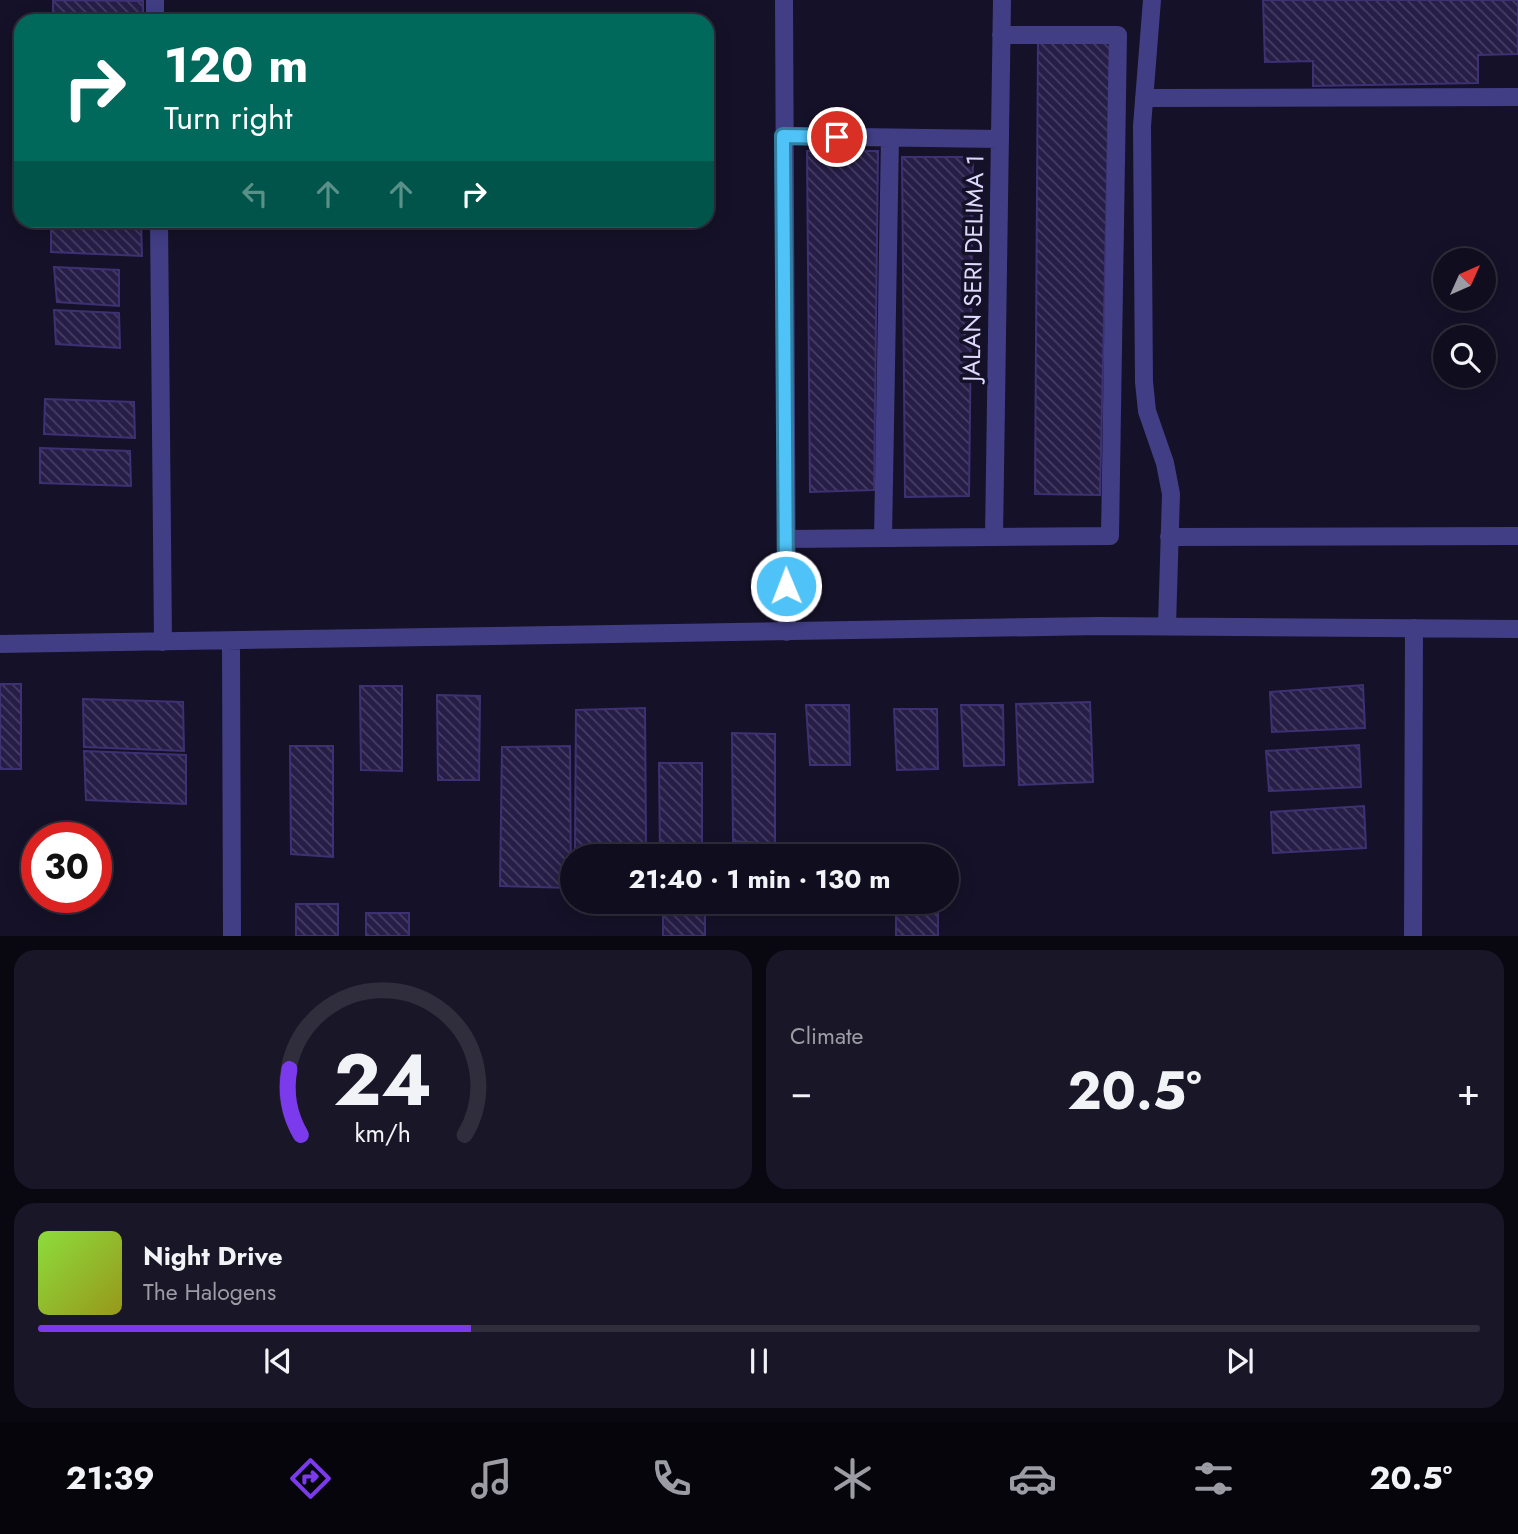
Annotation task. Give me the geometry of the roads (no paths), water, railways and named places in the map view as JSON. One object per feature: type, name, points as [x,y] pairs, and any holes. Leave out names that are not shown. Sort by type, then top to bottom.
[{"type":"street","points":[[784,0],[787,632]]},
{"type":"street","name":"JALAN SERI DELIMA 1","points":[[994,537],[1002,0]]},
{"type":"street","points":[[1152,0],[1142,126],[1144,382],[1147,411],[1165,463],[1171,494],[1167,626]]},
{"type":"street","points":[[786,539],[1110,536],[1118,35],[1001,35]]},
{"type":"street","points":[[1144,98],[1518,97]]},
{"type":"street","points":[[783,136],[1000,139]]},
{"type":"street","points":[[883,538],[890,138]]},
{"type":"street","points":[[159,228],[163,642]]},
{"type":"street","points":[[1169,537],[1518,536]]},
{"type":"street","points":[[0,644],[1167,626],[1518,629]]},
{"type":"street","points":[[1413,936],[1414,628]]},
{"type":"street","points":[[231,642],[232,936]]}]
